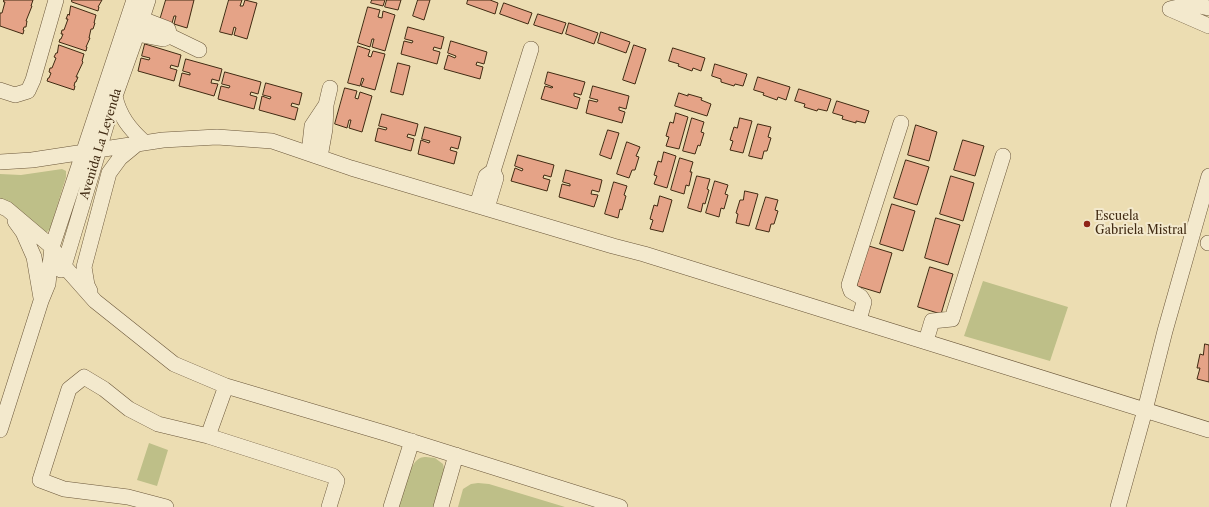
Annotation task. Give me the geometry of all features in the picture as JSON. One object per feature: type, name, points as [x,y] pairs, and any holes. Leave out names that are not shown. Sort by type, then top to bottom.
[{"type":"street","points":[[0,90],[15,95],[28,91],[33,80],[56,0]]},
{"type":"street","name":"Avenida La Leyenda","points":[[0,430],[41,301],[48,284],[52,248],[134,0]]},
{"type":"street","name":"Avenida La Leyenda","points":[[48,284],[64,266],[115,96],[148,0]]},
{"type":"street","points":[[1209,8],[1198,5],[1185,5],[1170,9],[1209,26]]},
{"type":"street","points":[[142,19],[168,29],[170,36],[199,50]]},
{"type":"street","points":[[137,34],[163,39],[170,36]]},
{"type":"street","points":[[482,207],[496,178],[493,171],[531,49]]},
{"type":"street","points":[[314,155],[325,129],[326,105],[330,88]]},
{"type":"street","points":[[115,96],[125,122],[141,143]]},
{"type":"street","points":[[859,320],[864,302],[861,297],[851,291],[849,285],[901,123]]},
{"type":"street","points":[[0,162],[32,160],[163,140],[217,137],[272,141],[351,168],[644,254],[1209,430]]},
{"type":"street","points":[[95,301],[86,285],[84,267],[109,173],[120,158],[141,143]]},
{"type":"street","points":[[926,341],[932,321],[952,319],[1003,156]]},
{"type":"street","points":[[1118,507],[1165,331],[1209,176]]},
{"type":"street","points":[[3,207],[52,248],[64,266],[95,301],[174,364],[226,386],[412,441],[620,507]]},
{"type":"street","points":[[3,207],[23,232],[34,257],[41,301]]},
{"type":"street","points":[[166,507],[128,497],[64,489],[40,480],[69,389],[84,377],[104,389],[129,409],[158,424],[208,436],[332,476],[338,481],[329,507]]},
{"type":"street","points":[[208,436],[226,386]]},
{"type":"street","points":[[391,507],[412,441]]},
{"type":"street","points":[[440,507],[456,455]]},
{"type":"green space","points":[[62,169],[66,171],[66,177],[50,229],[45,234],[0,201],[0,174],[21,175]]},
{"type":"green space","points":[[983,281],[1068,307],[1050,361],[964,336]]},
{"type":"green space","points":[[149,443],[168,450],[157,486],[137,480]]},
{"type":"green space","points":[[420,458],[435,458],[443,464],[445,473],[436,507],[399,507],[406,480],[412,466]]},
{"type":"green space","points":[[471,484],[489,484],[565,507],[458,507],[463,489]]},
{"type":"building","points":[[4,0],[33,0],[23,34],[0,26],[0,13],[2,13],[5,2]]},
{"type":"building","points":[[72,0],[102,0],[98,7],[98,11],[72,2]]},
{"type":"building","points":[[166,0],[194,0],[187,28],[174,24],[176,16],[174,16],[172,23],[160,20]]},
{"type":"building","points":[[229,0],[242,0],[240,6],[243,6],[245,0],[257,3],[247,39],[234,35],[236,28],[234,27],[232,35],[220,32]]},
{"type":"building","points":[[372,0],[385,0],[383,6],[371,3]]},
{"type":"building","points":[[387,0],[401,0],[398,10],[385,7]]},
{"type":"building","points":[[418,0],[430,0],[424,20],[413,16]]},
{"type":"building","points":[[468,0],[490,0],[498,3],[495,14],[467,4]]},
{"type":"building","points":[[504,3],[532,13],[528,24],[500,14]]},
{"type":"building","points":[[71,6],[96,15],[86,51],[59,42],[63,34],[61,34],[62,30],[64,30],[68,19],[66,19],[68,14],[69,15]]},
{"type":"building","points":[[368,7],[380,10],[378,17],[382,18],[383,11],[395,15],[385,51],[372,47],[374,39],[372,39],[370,47],[358,43]]},
{"type":"building","points":[[538,14],[566,23],[562,34],[534,25]]},
{"type":"building","points":[[569,23],[598,33],[594,44],[566,34]]},
{"type":"building","points":[[408,27],[444,37],[441,49],[434,47],[433,50],[440,52],[437,64],[401,54],[404,41],[412,43],[413,41],[405,39]]},
{"type":"building","points":[[601,32],[630,42],[626,53],[598,43]]},
{"type":"building","points":[[451,41],[487,52],[484,64],[477,62],[476,65],[483,67],[480,79],[444,69],[448,55],[455,58],[456,56],[448,53]]},
{"type":"building","points":[[145,44],[181,55],[178,67],[171,65],[170,68],[177,70],[174,81],[138,71],[141,58],[149,60],[150,58],[142,56]]},
{"type":"building","points":[[59,45],[84,54],[83,62],[76,77],[78,77],[75,82],[74,90],[47,81],[51,73],[49,72],[50,68],[52,68],[56,58],[54,57],[57,53]]},
{"type":"building","points":[[634,45],[646,49],[635,84],[623,80]]},
{"type":"building","points":[[358,46],[370,50],[368,56],[371,57],[373,51],[385,54],[375,90],[361,86],[364,79],[362,78],[360,86],[348,83]]},
{"type":"building","points":[[673,48],[705,58],[701,71],[693,68],[692,71],[678,66],[679,64],[669,61]]},
{"type":"building","points":[[186,59],[222,69],[219,81],[212,79],[211,83],[218,84],[214,96],[179,86],[182,73],[190,75],[190,73],[183,71]]},
{"type":"building","points":[[398,63],[410,66],[403,95],[391,92]]},
{"type":"building","points":[[715,64],[747,74],[743,86],[735,84],[734,86],[721,82],[721,79],[712,76]]},
{"type":"building","points":[[225,72],[261,82],[258,94],[251,92],[250,95],[257,97],[254,109],[218,99],[221,86],[229,88],[230,86],[222,84]]},
{"type":"building","points":[[548,72],[585,82],[581,95],[574,93],[574,96],[580,98],[577,109],[541,99],[545,86],[553,87],[545,84]]},
{"type":"building","points":[[758,77],[790,87],[786,100],[778,97],[777,100],[763,95],[764,93],[754,90]]},
{"type":"building","points":[[266,83],[302,93],[299,105],[292,103],[291,106],[298,108],[295,120],[259,110],[262,96],[270,99],[271,97],[263,95]]},
{"type":"building","points":[[593,86],[629,96],[626,109],[619,107],[619,110],[625,112],[622,123],[586,113],[589,100],[597,102],[598,100],[590,98]]},
{"type":"building","points":[[345,88],[357,91],[355,98],[358,99],[360,92],[372,96],[362,132],[349,128],[351,120],[349,120],[347,128],[335,124]]},
{"type":"building","points":[[799,89],[831,99],[827,111],[818,109],[817,111],[804,107],[805,104],[795,101]]},
{"type":"building","points":[[679,93],[702,98],[701,100],[711,104],[707,116],[675,106]]},
{"type":"building","points":[[837,101],[869,111],[865,123],[856,121],[856,123],[842,119],[843,116],[833,113]]},
{"type":"building","points":[[676,113],[688,117],[679,149],[666,146],[669,137],[666,136],[670,122],[673,123]]},
{"type":"building","points":[[382,114],[418,124],[415,136],[408,134],[407,137],[414,139],[411,151],[375,141],[378,128],[386,130],[387,128],[379,126]]},
{"type":"building","points":[[692,118],[704,122],[701,132],[704,133],[700,146],[698,145],[695,154],[683,151]]},
{"type":"building","points":[[740,118],[752,121],[743,153],[730,150],[733,141],[730,140],[734,127],[737,128]]},
{"type":"building","points":[[758,124],[771,127],[768,137],[771,138],[767,151],[764,151],[762,159],[749,156]]},
{"type":"building","points":[[916,125],[937,132],[929,161],[908,155]]},
{"type":"building","points":[[425,127],[461,137],[458,149],[451,147],[450,150],[457,152],[454,164],[418,154],[421,140],[429,143],[430,141],[422,139]]},
{"type":"building","points":[[608,130],[619,133],[611,159],[600,155]]},
{"type":"building","points":[[963,140],[984,146],[975,176],[954,170]]},
{"type":"building","points":[[627,142],[640,147],[636,156],[639,157],[635,170],[632,170],[629,178],[617,174]]},
{"type":"building","points":[[664,152],[676,156],[667,188],[654,184],[657,176],[654,175],[658,161],[661,162]]},
{"type":"building","points":[[518,155],[554,165],[551,177],[544,175],[543,178],[550,180],[547,191],[511,181],[515,168],[522,171],[523,169],[515,166]]},
{"type":"building","points":[[680,158],[693,162],[690,172],[692,172],[689,186],[686,185],[684,194],[671,190]]},
{"type":"building","points":[[906,160],[929,167],[917,205],[894,198]]},
{"type":"building","points":[[566,170],[602,180],[599,192],[592,190],[591,194],[598,195],[594,207],[559,197],[562,184],[570,186],[570,184],[563,182]]},
{"type":"building","points":[[697,176],[710,179],[707,189],[709,190],[701,212],[688,208]]},
{"type":"building","points":[[951,176],[974,183],[963,221],[940,214]]},
{"type":"building","points":[[715,181],[728,185],[725,194],[728,195],[724,209],[721,208],[719,217],[706,213]]},
{"type":"building","points":[[614,182],[627,186],[624,195],[626,196],[618,218],[605,214]]},
{"type":"building","points":[[745,191],[758,194],[749,226],[736,223],[738,214],[736,213],[740,200],[743,200]]},
{"type":"building","points":[[660,196],[672,200],[663,232],[650,229],[653,220],[650,219],[654,205],[657,206]]},
{"type":"building","points":[[766,197],[778,200],[775,210],[778,211],[774,224],[771,224],[769,232],[756,229]]},
{"type":"building","points":[[892,204],[915,211],[903,251],[880,244]]},
{"type":"building","points":[[936,218],[960,225],[948,265],[925,258]]},
{"type":"building","points":[[869,246],[892,253],[880,293],[857,286]]},
{"type":"building","points":[[930,267],[953,274],[941,314],[918,307]]},
{"type":"building","points":[[1205,344],[1209,345],[1209,382],[1197,379],[1200,368],[1197,368],[1200,354],[1203,355]]},
{"type":"place","name":"Escuela Gabriela Mistral","points":[[1087,224]]}]
